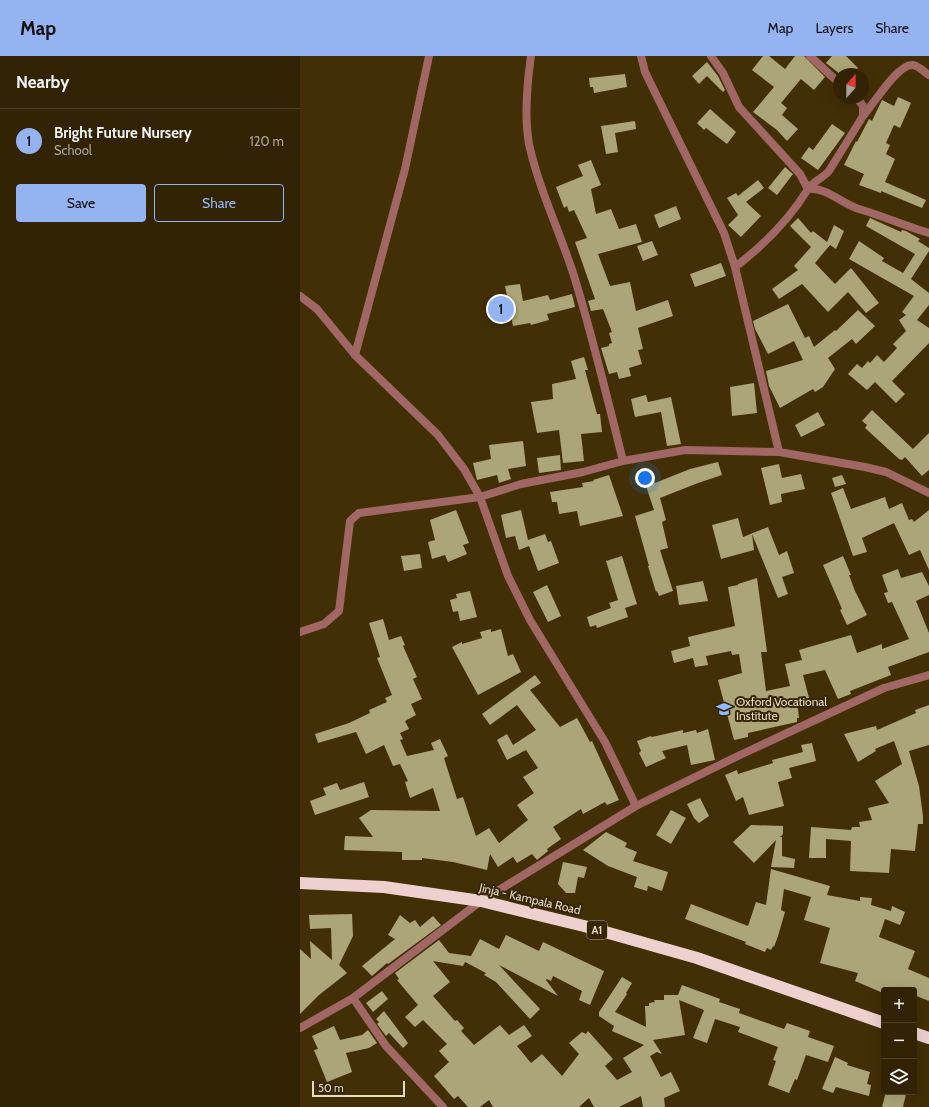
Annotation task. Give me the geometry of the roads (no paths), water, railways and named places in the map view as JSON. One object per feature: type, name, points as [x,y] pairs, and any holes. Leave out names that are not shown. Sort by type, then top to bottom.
[{"type":"highway","name":"Jinja - Kampala Road","points":[[300,883],[384,887],[481,901],[584,926],[698,958],[881,1022]]},
{"type":"highway","points":[[917,1034],[929,1038]]},
{"type":"street","points":[[355,355],[405,169],[429,56]]},
{"type":"street","points":[[531,56],[527,110],[529,143],[541,187],[580,295],[602,371],[623,461]]},
{"type":"street","points":[[641,56],[645,72],[724,233],[736,267],[779,452]]},
{"type":"street","points":[[711,56],[723,73],[739,106],[800,174],[808,189]]},
{"type":"street","points":[[810,56],[833,77]]},
{"type":"street","points":[[736,267],[751,255],[784,222],[812,184],[823,178],[863,116],[885,87],[905,66],[913,65],[929,75]]},
{"type":"street","points":[[862,104],[863,106],[863,116]]},
{"type":"street","points":[[808,189],[823,191],[859,209],[929,232]]},
{"type":"street","points":[[300,296],[317,309],[355,355],[438,435],[464,469],[480,497],[508,576],[530,620],[605,742],[636,806]]},
{"type":"street","points":[[300,632],[324,624],[339,611],[350,521],[359,513],[480,497],[521,484],[583,472],[623,461],[684,450],[779,452],[872,468],[886,472],[929,492]]},
{"type":"street","points":[[300,1028],[353,998],[481,901],[636,806],[740,755],[884,688],[929,675]]},
{"type":"street","points":[[353,998],[386,1046],[443,1107]]},
{"type":"place","name":"Bright Future Nursery","points":[[501,309]]},
{"type":"place","name":"Oxford Vocational Institute","points":[[724,709]]}]
